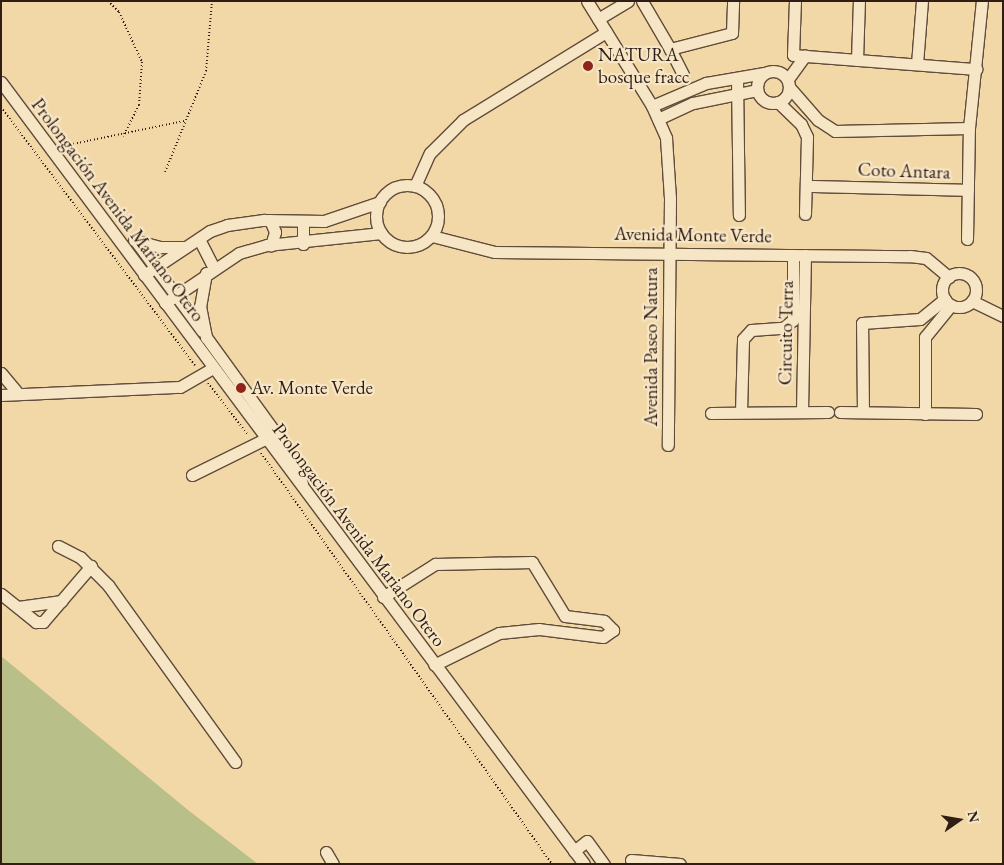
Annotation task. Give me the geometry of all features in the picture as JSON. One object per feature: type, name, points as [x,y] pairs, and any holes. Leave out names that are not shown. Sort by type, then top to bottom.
[{"type":"street","name":"Avenida Paseo Natura","points":[[586,1],[652,106],[658,119],[669,165],[668,445]]},
{"type":"street","points":[[598,19],[628,1]]},
{"type":"street","points":[[642,1],[684,75]]},
{"type":"street","points":[[670,49],[732,33],[733,1]]},
{"type":"street","points":[[778,102],[789,83],[799,56],[795,1]]},
{"type":"street","points":[[857,60],[859,1]]},
{"type":"street","points":[[918,64],[922,1]]},
{"type":"street","name":"Coto Antara","points":[[808,186],[968,190],[970,128],[982,1]]},
{"type":"street","points":[[416,186],[430,153],[457,125],[606,32]]},
{"type":"street","points":[[652,106],[688,89],[778,71],[799,56],[976,69]]},
{"type":"street","points":[[778,71],[789,83]]},
{"type":"street","points":[[757,90],[764,73]]},
{"type":"street","points":[[737,79],[739,92],[739,215]]},
{"type":"street","name":"Prolongación Avenida Mariano Otero","points":[[1,82],[266,438],[307,496],[584,864]]},
{"type":"street","name":"Coto Antara","points":[[789,83],[818,120],[835,131],[970,128]]},
{"type":"street","points":[[658,119],[693,103],[739,92],[757,90]]},
{"type":"street","points":[[757,90],[763,99],[778,102],[805,132],[808,186],[805,214]]},
{"type":"street","points":[[144,275],[199,239],[227,226],[270,220],[303,222],[338,218],[380,202],[398,186],[416,186],[437,207],[432,236],[422,244],[402,247],[381,233],[376,218],[380,202]]},
{"type":"street","points":[[967,239],[968,190]]},
{"type":"street","points":[[270,220],[275,232],[271,245]]},
{"type":"street","points":[[303,222],[303,244]]},
{"type":"street","points":[[113,232],[161,247],[186,247]]},
{"type":"street","points":[[165,303],[210,270],[239,252],[271,245],[303,244],[381,233]]},
{"type":"street","name":"Avenida Monte Verde","points":[[432,236],[495,252],[793,254],[926,258],[949,277]]},
{"type":"street","points":[[199,239],[210,270],[200,306],[206,337]]},
{"type":"street","points":[[135,240],[292,456],[307,496]]},
{"type":"street","points":[[741,412],[743,339],[750,330],[786,327],[793,320],[793,254]]},
{"type":"street","name":"Circuito Terra","points":[[802,411],[805,255]]},
{"type":"street","points":[[863,412],[862,323],[920,319],[948,302],[963,306],[972,300],[975,286],[970,277],[960,273],[949,277],[942,289],[948,302]]},
{"type":"street","points":[[972,300],[1003,316]]},
{"type":"street","points":[[926,414],[925,337],[948,302]]},
{"type":"street","points":[[1,395],[169,388],[214,368]]},
{"type":"street","points":[[1,373],[18,393]]},
{"type":"street","name":"Circuito Terra","points":[[710,413],[802,411],[976,414]]},
{"type":"street","points":[[192,475],[266,438]]},
{"type":"street","points":[[58,546],[91,566],[236,762]]},
{"type":"street","points":[[383,597],[435,564],[525,561],[538,569],[565,616],[604,621],[613,630],[603,637],[539,629],[499,633],[434,666]]},
{"type":"street","points":[[1,594],[42,622],[91,566]]},
{"type":"street","points":[[18,607],[62,601]]},
{"type":"street","points":[[574,851],[587,841],[604,864]]},
{"type":"street","points":[[326,852],[333,864]]},
{"type":"street","points":[[631,860],[680,864]]},
{"type":"path","points":[[108,1],[119,12],[142,62],[139,105],[123,136]]},
{"type":"path","points":[[165,172],[184,121],[206,71],[212,1]]},
{"type":"path","points":[[1,107],[255,445],[552,864]]},
{"type":"path","points":[[51,148],[123,136],[184,121]]},
{"type":"green space","points":[[1,656],[188,810],[258,864],[1,864]]},
{"type":"place","name":"NATURA bosque fracc","points":[[588,66]]},
{"type":"place","name":"Av. Monte Verde","points":[[241,388]]}]
